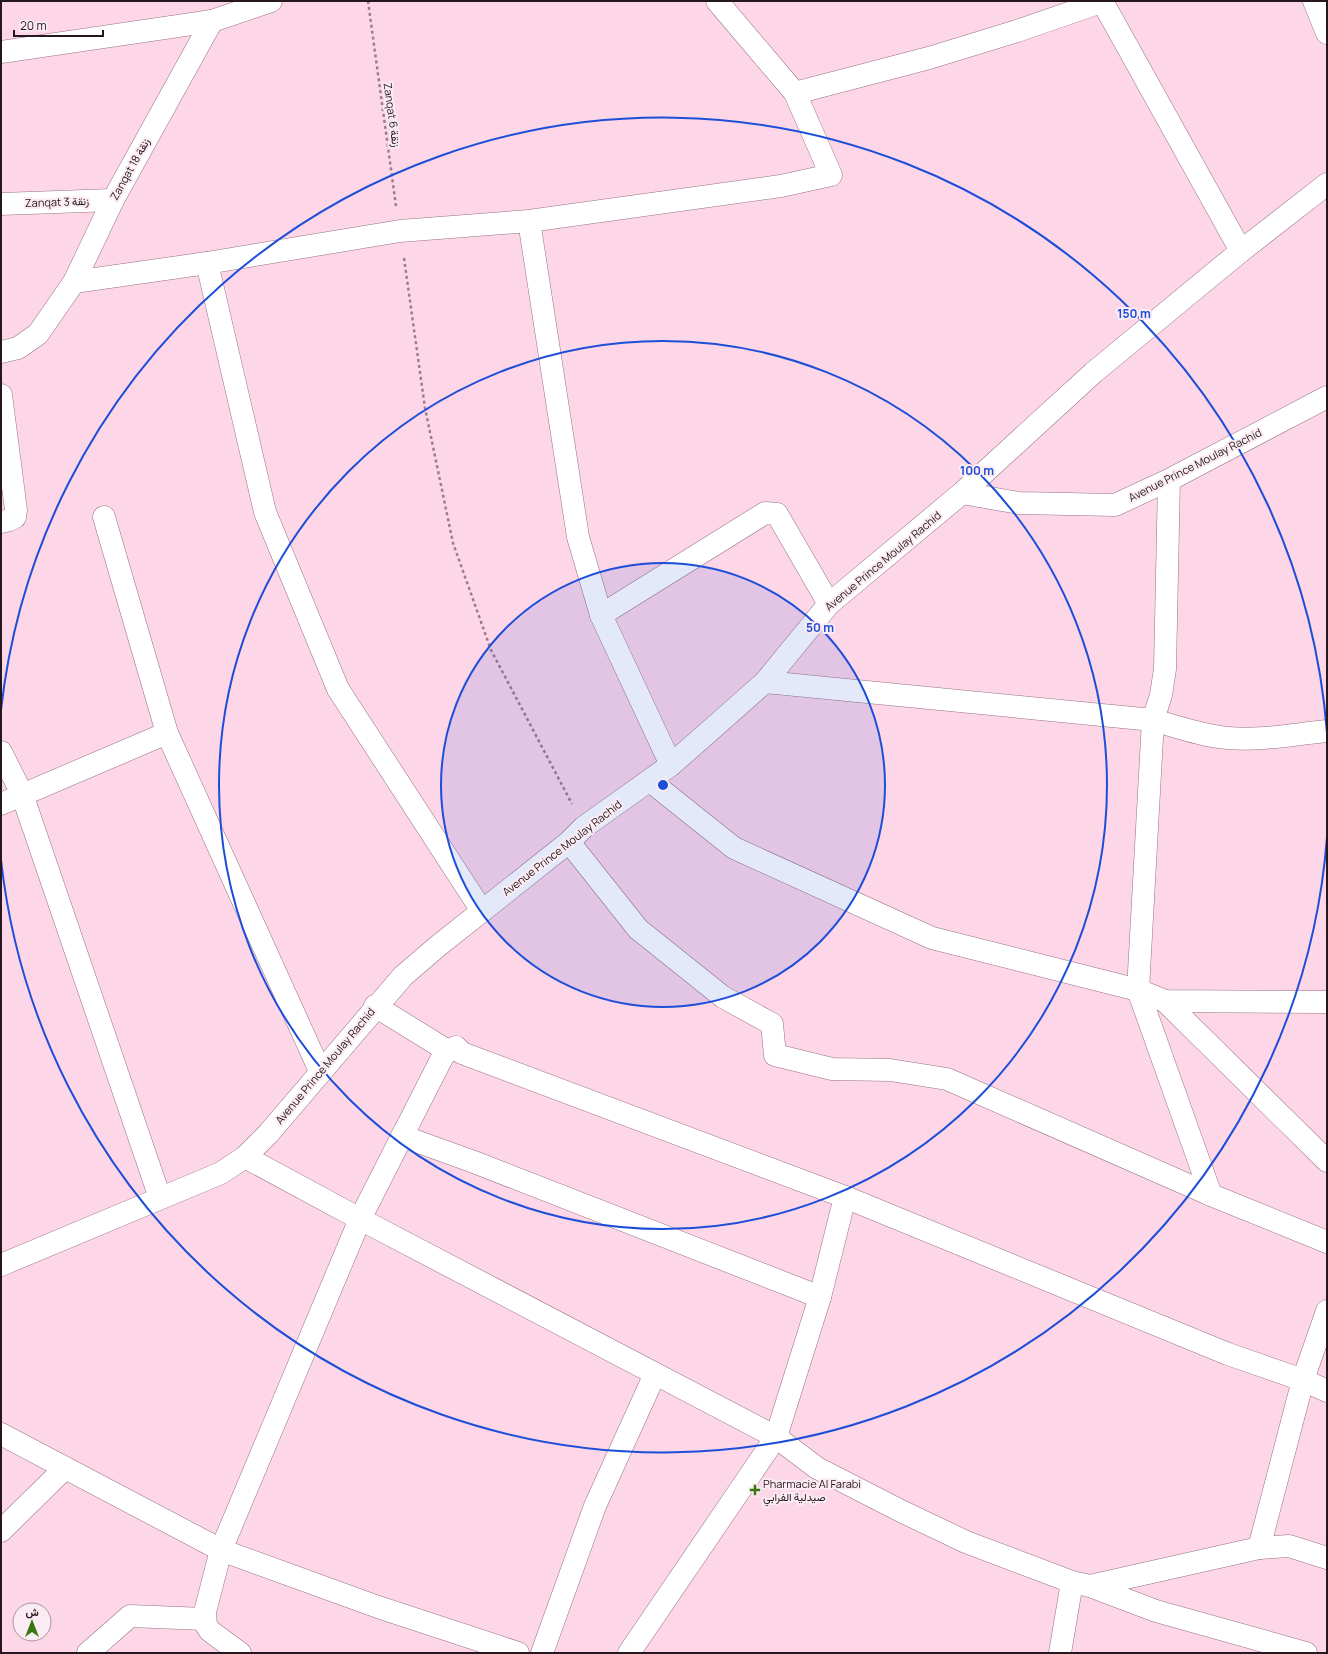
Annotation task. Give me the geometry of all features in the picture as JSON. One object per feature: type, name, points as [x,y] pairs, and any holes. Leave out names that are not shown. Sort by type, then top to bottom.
[{"type":"street","points":[[1,52],[212,21],[271,1]]},
{"type":"street","points":[[74,282],[207,263],[400,231],[529,220],[781,186],[831,175],[795,93],[717,1]]},
{"type":"street","points":[[795,93],[929,58],[1016,31],[1103,1],[1241,251]]},
{"type":"street","points":[[1314,1],[1327,33]]},
{"type":"street","name":"Zanqat 18 زنقة","points":[[1,352],[18,348],[38,334],[74,282],[113,200],[212,21]]},
{"type":"street","points":[[962,493],[1093,373],[1241,251],[1327,184]]},
{"type":"street","name":"Zanqat 3 زنقة","points":[[1,204],[113,200]]},
{"type":"street","points":[[529,220],[578,537],[601,615],[671,765]]},
{"type":"street","points":[[207,263],[265,512],[338,689],[482,911]]},
{"type":"street","points":[[1,395],[16,510],[15,517],[1,522]]},
{"type":"street","name":"Avenue Prince Moulay Rachid","points":[[1,1265],[221,1173],[245,1156],[268,1134],[375,1006],[403,976],[577,835],[671,765],[765,682],[829,604],[962,493],[1019,503],[1115,505],[1168,480],[1327,397]]},
{"type":"street","points":[[1168,480],[1165,669],[1161,695],[1153,720],[1138,990],[1211,1195]]},
{"type":"street","points":[[601,615],[765,513],[777,514],[829,604]]},
{"type":"street","points":[[104,517],[167,733],[320,1071]]},
{"type":"street","points":[[765,682],[1153,720],[1204,734],[1228,738],[1262,737],[1327,731]]},
{"type":"street","points":[[1,804],[167,733]]},
{"type":"street","points":[[1,752],[22,794],[160,1198]]},
{"type":"street","points":[[650,781],[734,848],[932,938],[1138,990],[1165,1001],[1327,1002]]},
{"type":"street","points":[[577,835],[638,929],[724,997],[772,1024],[775,1054],[832,1069],[890,1070],[947,1079],[1211,1195],[1327,1242]]},
{"type":"street","points":[[1165,1001],[1327,1161]]},
{"type":"street","points":[[375,1006],[455,1052],[845,1197],[1228,1354],[1303,1380],[1327,1391]]},
{"type":"street","points":[[240,1653],[210,1631],[206,1626],[205,1619],[221,1550],[360,1219],[443,1056],[455,1052]]},
{"type":"street","points":[[402,1136],[474,1162],[820,1297]]},
{"type":"street","points":[[245,1156],[360,1219],[776,1437],[817,1468],[966,1542],[1156,1611],[1306,1653]]},
{"type":"street","points":[[629,1653],[776,1437],[820,1297],[845,1197]]},
{"type":"street","points":[[1258,1548],[1303,1380],[1327,1311]]},
{"type":"street","points":[[542,1653],[595,1506],[655,1374]]},
{"type":"street","points":[[1,1434],[221,1550],[378,1607],[518,1653]]},
{"type":"street","points":[[1,1531],[65,1468]]},
{"type":"street","points":[[1081,1584],[1258,1548],[1289,1546],[1327,1558]]},
{"type":"street","points":[[1060,1653],[1081,1584]]},
{"type":"street","points":[[88,1653],[130,1616],[205,1619]]},
{"type":"path","name":"Zanqat 6 زنقة","points":[[368,1],[424,408],[453,543],[491,650],[577,835]]},
{"type":"place","name":"Pharmacie Al Farabi صيدلية الفرابي","points":[[755,1490]]}]
